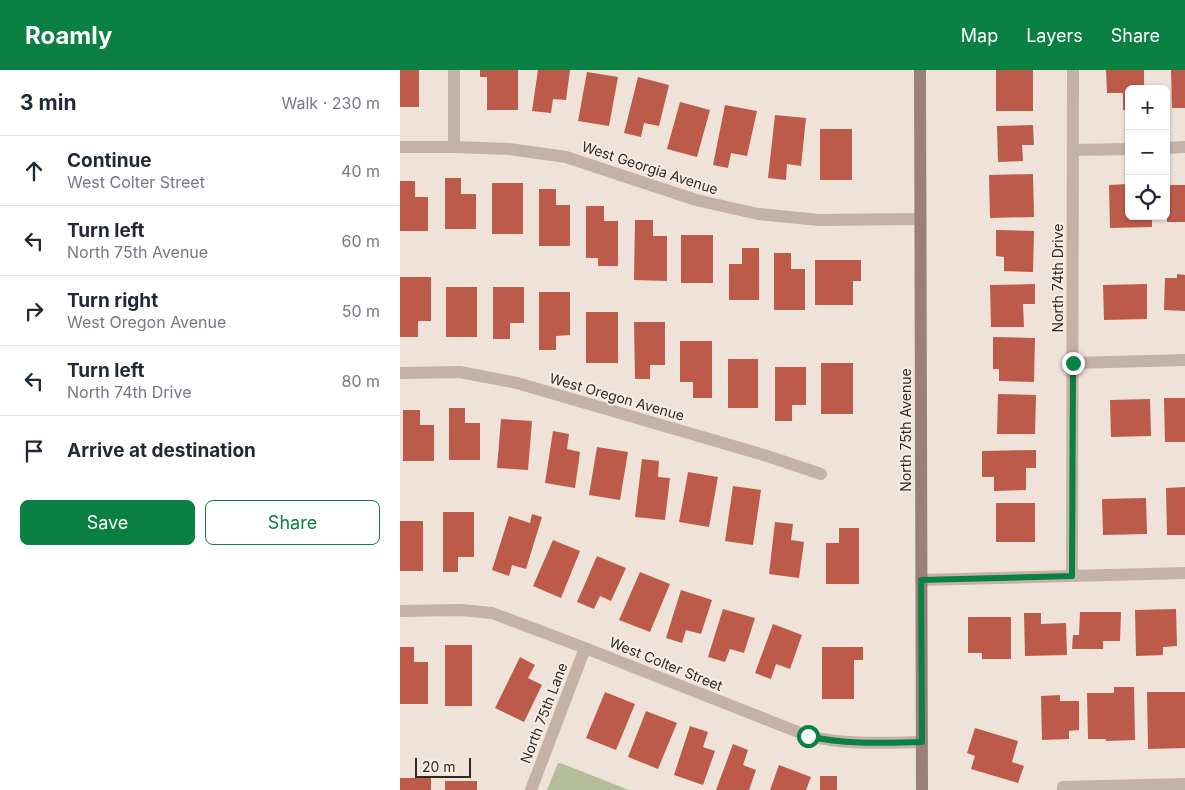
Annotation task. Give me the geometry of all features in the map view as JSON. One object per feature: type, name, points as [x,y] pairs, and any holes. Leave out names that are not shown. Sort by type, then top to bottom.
[{"type":"main road","name":"North 75th Avenue","points":[[920,70],[922,790]]},
{"type":"street","points":[[454,70],[454,147]]},
{"type":"street","name":"North 74th Drive","points":[[1072,576],[1073,70]]},
{"type":"street","name":"West Georgia Avenue","points":[[400,147],[509,149],[566,157],[696,200],[758,214],[819,220],[920,219]]},
{"type":"street","points":[[1170,148],[1185,147]]},
{"type":"street","points":[[1073,150],[1125,149]]},
{"type":"street","points":[[1073,363],[1185,360]]},
{"type":"street","name":"West Oregon Avenue","points":[[400,373],[460,372],[517,383],[764,455],[821,474]]},
{"type":"street","points":[[921,580],[1185,574]]},
{"type":"street","name":"West Colter Street","points":[[400,611],[461,610],[492,613],[808,736],[829,741],[873,743],[922,742]]},
{"type":"street","name":"North 75th Lane","points":[[531,790],[585,648]]},
{"type":"street","points":[[1063,788],[1185,784]]},
{"type":"green space","points":[[558,763],[563,764],[629,790],[547,790]]},
{"type":"building","points":[[400,70],[419,70],[419,107],[400,107]]},
{"type":"building","points":[[480,70],[518,70],[518,110],[487,110],[487,77],[480,77]]},
{"type":"building","points":[[538,70],[570,70],[566,100],[553,99],[551,113],[532,111]]},
{"type":"building","points":[[996,70],[1033,70],[1033,111],[996,111]]},
{"type":"building","points":[[1106,70],[1144,70],[1144,85],[1125,85],[1125,110],[1123,110],[1123,93],[1107,93]]},
{"type":"building","points":[[1171,70],[1185,70],[1185,108],[1172,108]]},
{"type":"building","points":[[587,72],[618,77],[609,126],[578,121]]},
{"type":"building","points":[[638,77],[669,85],[659,126],[644,123],[641,137],[624,133]]},
{"type":"building","points":[[680,102],[710,110],[697,157],[667,149]]},
{"type":"building","points":[[725,105],[757,111],[747,156],[731,153],[728,168],[713,165]]},
{"type":"building","points":[[775,115],[806,118],[801,166],[787,164],[786,180],[768,178]]},
{"type":"building","points":[[1033,125],[1034,145],[1022,145],[1023,161],[998,162],[997,126]]},
{"type":"building","points":[[820,129],[852,129],[852,180],[820,180]]},
{"type":"building","points":[[1033,174],[1034,217],[990,218],[989,175]]},
{"type":"building","points":[[445,178],[461,178],[461,194],[476,194],[476,229],[445,229]]},
{"type":"building","points":[[400,181],[415,181],[415,197],[428,197],[428,231],[400,231]]},
{"type":"building","points":[[492,183],[523,183],[523,234],[492,234]]},
{"type":"building","points":[[1125,184],[1125,220],[1152,220],[1152,227],[1110,228],[1109,185]]},
{"type":"building","points":[[1170,185],[1185,185],[1185,222],[1167,222],[1167,220],[1170,220]]},
{"type":"building","points":[[539,189],[556,189],[556,205],[570,205],[570,246],[539,246]]},
{"type":"building","points":[[586,206],[604,206],[604,221],[618,221],[618,266],[598,266],[598,258],[586,258]]},
{"type":"building","points":[[635,220],[653,220],[653,236],[667,236],[667,281],[634,280]]},
{"type":"building","points":[[996,230],[1034,231],[1033,272],[1004,271],[1004,257],[996,256]]},
{"type":"building","points":[[681,235],[713,235],[713,283],[681,283]]},
{"type":"building","points":[[742,248],[759,248],[759,300],[729,300],[729,264],[742,264]]},
{"type":"building","points":[[774,253],[791,253],[791,269],[805,269],[805,310],[774,310]]},
{"type":"building","points":[[815,260],[861,260],[861,281],[853,281],[853,305],[815,305]]},
{"type":"building","points":[[1177,274],[1185,275],[1185,311],[1164,310],[1165,278],[1177,278]]},
{"type":"building","points":[[400,277],[431,277],[431,321],[418,321],[418,337],[400,337]]},
{"type":"building","points":[[1035,284],[1035,304],[1023,304],[1024,327],[991,327],[990,285]]},
{"type":"building","points":[[1147,284],[1147,319],[1104,320],[1103,285]]},
{"type":"building","points":[[446,287],[477,287],[477,337],[446,337]]},
{"type":"building","points":[[493,287],[524,287],[524,323],[510,323],[510,339],[493,339]]},
{"type":"building","points":[[539,292],[570,292],[570,335],[556,336],[556,350],[539,350]]},
{"type":"building","points":[[586,312],[618,312],[618,363],[586,363]]},
{"type":"building","points":[[634,322],[665,322],[665,365],[650,365],[650,379],[635,379]]},
{"type":"building","points":[[993,337],[1035,338],[1034,382],[999,381],[999,369],[993,369]]},
{"type":"building","points":[[680,341],[712,341],[712,398],[693,398],[693,382],[680,382]]},
{"type":"building","points":[[728,359],[758,359],[758,408],[728,408]]},
{"type":"building","points":[[821,363],[853,363],[853,414],[821,414]]},
{"type":"building","points":[[775,367],[806,367],[806,405],[792,405],[792,421],[775,421]]},
{"type":"building","points":[[998,394],[1036,395],[1035,434],[997,434]]},
{"type":"building","points":[[1164,398],[1185,398],[1185,442],[1165,442]]},
{"type":"building","points":[[1150,399],[1151,436],[1111,437],[1110,400]]},
{"type":"building","points":[[449,408],[465,408],[465,423],[480,423],[480,460],[449,460]]},
{"type":"building","points":[[403,410],[420,410],[420,425],[434,425],[434,461],[403,461]]},
{"type":"building","points":[[501,419],[532,421],[528,470],[497,468]]},
{"type":"building","points":[[553,431],[569,434],[567,449],[580,452],[575,488],[545,483]]},
{"type":"building","points":[[597,447],[628,452],[620,500],[589,495]]},
{"type":"building","points":[[1036,450],[1036,468],[1026,468],[1026,490],[994,491],[994,477],[982,477],[982,451]]},
{"type":"building","points":[[642,459],[659,461],[658,477],[670,478],[665,520],[635,517]]},
{"type":"building","points":[[688,472],[718,477],[709,527],[679,522]]},
{"type":"building","points":[[733,486],[761,490],[753,545],[725,541]]},
{"type":"building","points":[[1185,487],[1185,535],[1167,535],[1166,488]]},
{"type":"building","points":[[1146,498],[1147,534],[1103,535],[1102,499]]},
{"type":"building","points":[[996,503],[1035,503],[1035,542],[996,542]]},
{"type":"building","points":[[443,512],[474,512],[474,557],[458,557],[458,572],[443,572]]},
{"type":"building","points":[[532,514],[542,517],[526,569],[512,565],[509,576],[492,570],[509,516],[530,523]]},
{"type":"building","points":[[400,521],[423,521],[423,571],[400,571]]},
{"type":"building","points":[[775,522],[793,524],[791,540],[804,542],[799,578],[769,574]]},
{"type":"building","points":[[839,528],[859,528],[859,584],[826,584],[826,543],[839,543]]},
{"type":"building","points":[[553,540],[580,551],[561,598],[533,586]]},
{"type":"building","points":[[597,556],[626,568],[611,601],[600,596],[594,609],[577,602]]},
{"type":"building","points":[[640,572],[670,584],[650,632],[619,620]]},
{"type":"building","points":[[681,590],[712,600],[701,634],[686,630],[682,643],[666,638]]},
{"type":"building","points":[[723,609],[755,618],[744,653],[730,649],[725,662],[708,657]]},
{"type":"building","points":[[1176,609],[1177,646],[1163,647],[1163,655],[1136,656],[1135,610]]},
{"type":"building","points":[[1080,612],[1121,612],[1120,641],[1103,641],[1103,649],[1072,649],[1073,635],[1079,635]]},
{"type":"building","points":[[1024,613],[1041,613],[1041,624],[1066,623],[1067,655],[1025,656]]},
{"type":"building","points":[[968,617],[1011,617],[1011,659],[982,659],[982,653],[968,653]]},
{"type":"building","points":[[773,624],[802,635],[790,669],[776,664],[771,679],[755,673]]},
{"type":"building","points":[[445,645],[472,645],[472,706],[445,706]]},
{"type":"building","points":[[400,647],[414,647],[414,662],[428,662],[428,704],[400,704]]},
{"type":"building","points":[[822,647],[863,647],[863,660],[854,660],[854,699],[822,699]]},
{"type":"building","points":[[520,657],[535,665],[528,678],[542,685],[524,722],[495,708]]},
{"type":"building","points":[[1114,687],[1134,687],[1135,740],[1106,741],[1106,739],[1088,739],[1087,693],[1114,693]]},
{"type":"building","points":[[605,692],[635,704],[616,750],[586,738]]},
{"type":"building","points":[[1147,692],[1185,692],[1185,748],[1148,749]]},
{"type":"building","points":[[1060,695],[1060,701],[1079,701],[1079,730],[1069,731],[1069,739],[1042,740],[1041,696]]},
{"type":"building","points":[[646,711],[677,723],[658,769],[628,757]]},
{"type":"building","points":[[690,726],[708,732],[703,747],[715,751],[703,785],[674,775]]},
{"type":"building","points":[[975,728],[1018,741],[1012,762],[1024,766],[1018,783],[971,769],[975,756],[967,753]]},
{"type":"building","points":[[733,744],[748,750],[743,765],[756,770],[749,790],[716,790]]},
{"type":"building","points":[[779,765],[811,777],[806,790],[770,790]]},
{"type":"building","points":[[820,776],[837,776],[837,790],[820,790]]},
{"type":"building","points":[[400,778],[431,778],[431,790],[400,790]]},
{"type":"building","points":[[445,781],[477,781],[477,790],[445,790]]},
{"type":"route","points":[[808,736],[829,741],[873,743],[922,742],[921,580],[1072,576],[1073,363]]}]
